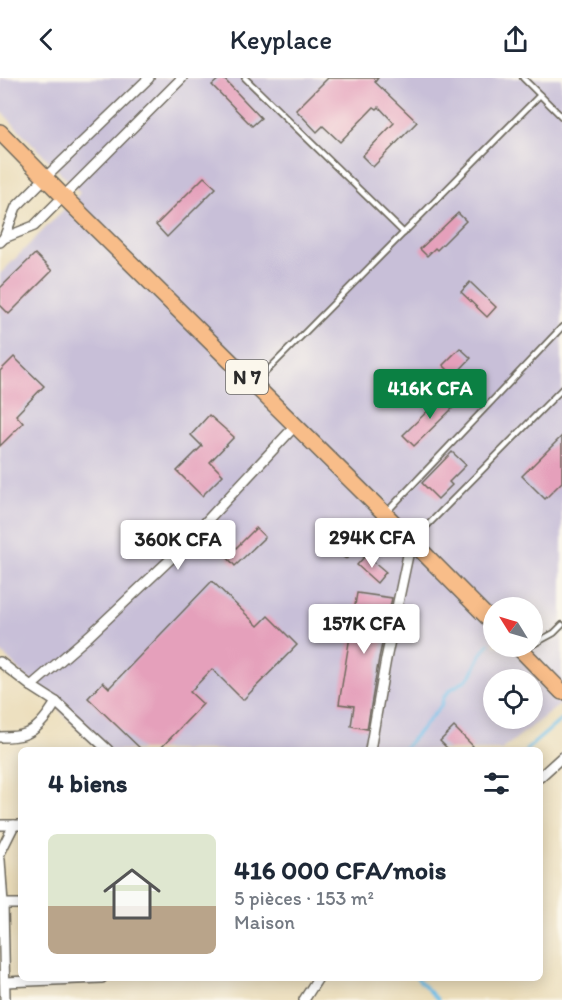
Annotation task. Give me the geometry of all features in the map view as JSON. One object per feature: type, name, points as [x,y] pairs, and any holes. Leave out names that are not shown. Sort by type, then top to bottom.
[{"type":"highway","name":"N 7","points":[[0,132],[483,613]]},
{"type":"highway","points":[[533,657],[562,692]]},
{"type":"street","points":[[2,240],[16,207],[149,78]]},
{"type":"street","points":[[2,240],[34,226],[182,78]]},
{"type":"street","points":[[31,686],[90,635],[177,553],[296,426]]},
{"type":"street","points":[[371,747],[411,541]]},
{"type":"street","points":[[0,662],[31,686],[57,702],[105,747]]},
{"type":"street","points":[[0,737],[26,734],[43,720],[57,702]]},
{"type":"street","points":[[543,774],[562,756]]},
{"type":"street","points":[[0,825],[17,825]]},
{"type":"street","points":[[0,853],[17,825]]},
{"type":"street","points":[[0,860],[5,1000]]},
{"type":"street","points":[[3,904],[18,904]]},
{"type":"street","points":[[5,982],[29,981]]},
{"type":"street","points":[[304,1000],[316,981]]},
{"type":"lane","points":[[245,78],[404,233]]},
{"type":"lane","points":[[523,78],[562,117]]},
{"type":"lane","points":[[255,384],[540,95]]},
{"type":"lane","points":[[346,555],[562,327]]},
{"type":"lane","points":[[411,541],[562,389]]},
{"type":"lane","points":[[543,639],[554,633],[562,625]]},
{"type":"shaded area","points":[[0,78],[562,78],[562,703],[543,718],[543,669],[483,669],[483,729],[528,729],[505,747],[96,747],[0,651],[0,274],[80,193],[0,110]]},
{"type":"building","points":[[223,78],[261,118],[252,126],[212,85]]},
{"type":"building","points":[[328,78],[378,78],[375,82],[417,122],[373,167],[362,156],[394,123],[379,107],[377,109],[374,107],[340,142],[323,126],[317,132],[296,110]]},
{"type":"building","points":[[204,177],[216,188],[167,237],[156,225]]},
{"type":"building","points":[[458,213],[466,221],[437,250],[435,248],[427,256],[420,249]]},
{"type":"building","points":[[35,254],[52,271],[9,314],[0,305],[0,288]]},
{"type":"building","points":[[470,282],[496,307],[487,317],[461,292]]},
{"type":"building","points":[[460,348],[471,358],[454,376],[443,365]]},
{"type":"building","points":[[14,357],[44,386],[16,415],[23,423],[0,446],[0,371]]},
{"type":"building","points":[[445,394],[456,405],[414,446],[403,435]]},
{"type":"building","points":[[209,415],[234,437],[210,462],[223,475],[202,496],[177,471],[202,446],[191,435]]},
{"type":"building","points":[[562,436],[562,482],[545,499],[522,476]]},
{"type":"building","points":[[452,452],[466,465],[449,482],[452,485],[438,499],[422,483]]},
{"type":"building","points":[[256,528],[265,537],[235,566],[227,557]]},
{"type":"building","points":[[366,555],[386,572],[377,583],[357,565]]},
{"type":"building","points":[[212,581],[258,626],[268,616],[297,645],[243,700],[212,669],[190,692],[203,704],[162,747],[139,747],[88,698],[103,682],[109,688]]},
{"type":"building","points":[[357,593],[392,598],[367,729],[351,726],[354,706],[339,704]]},
{"type":"building","points":[[454,727],[473,746],[446,747],[440,741]]},
{"type":"waterway","points":[[406,747],[441,706],[450,690],[471,675],[483,652]]},
{"type":"waterway","points":[[529,747],[562,719]]},
{"type":"waterway","points":[[420,981],[438,1000]]}]
